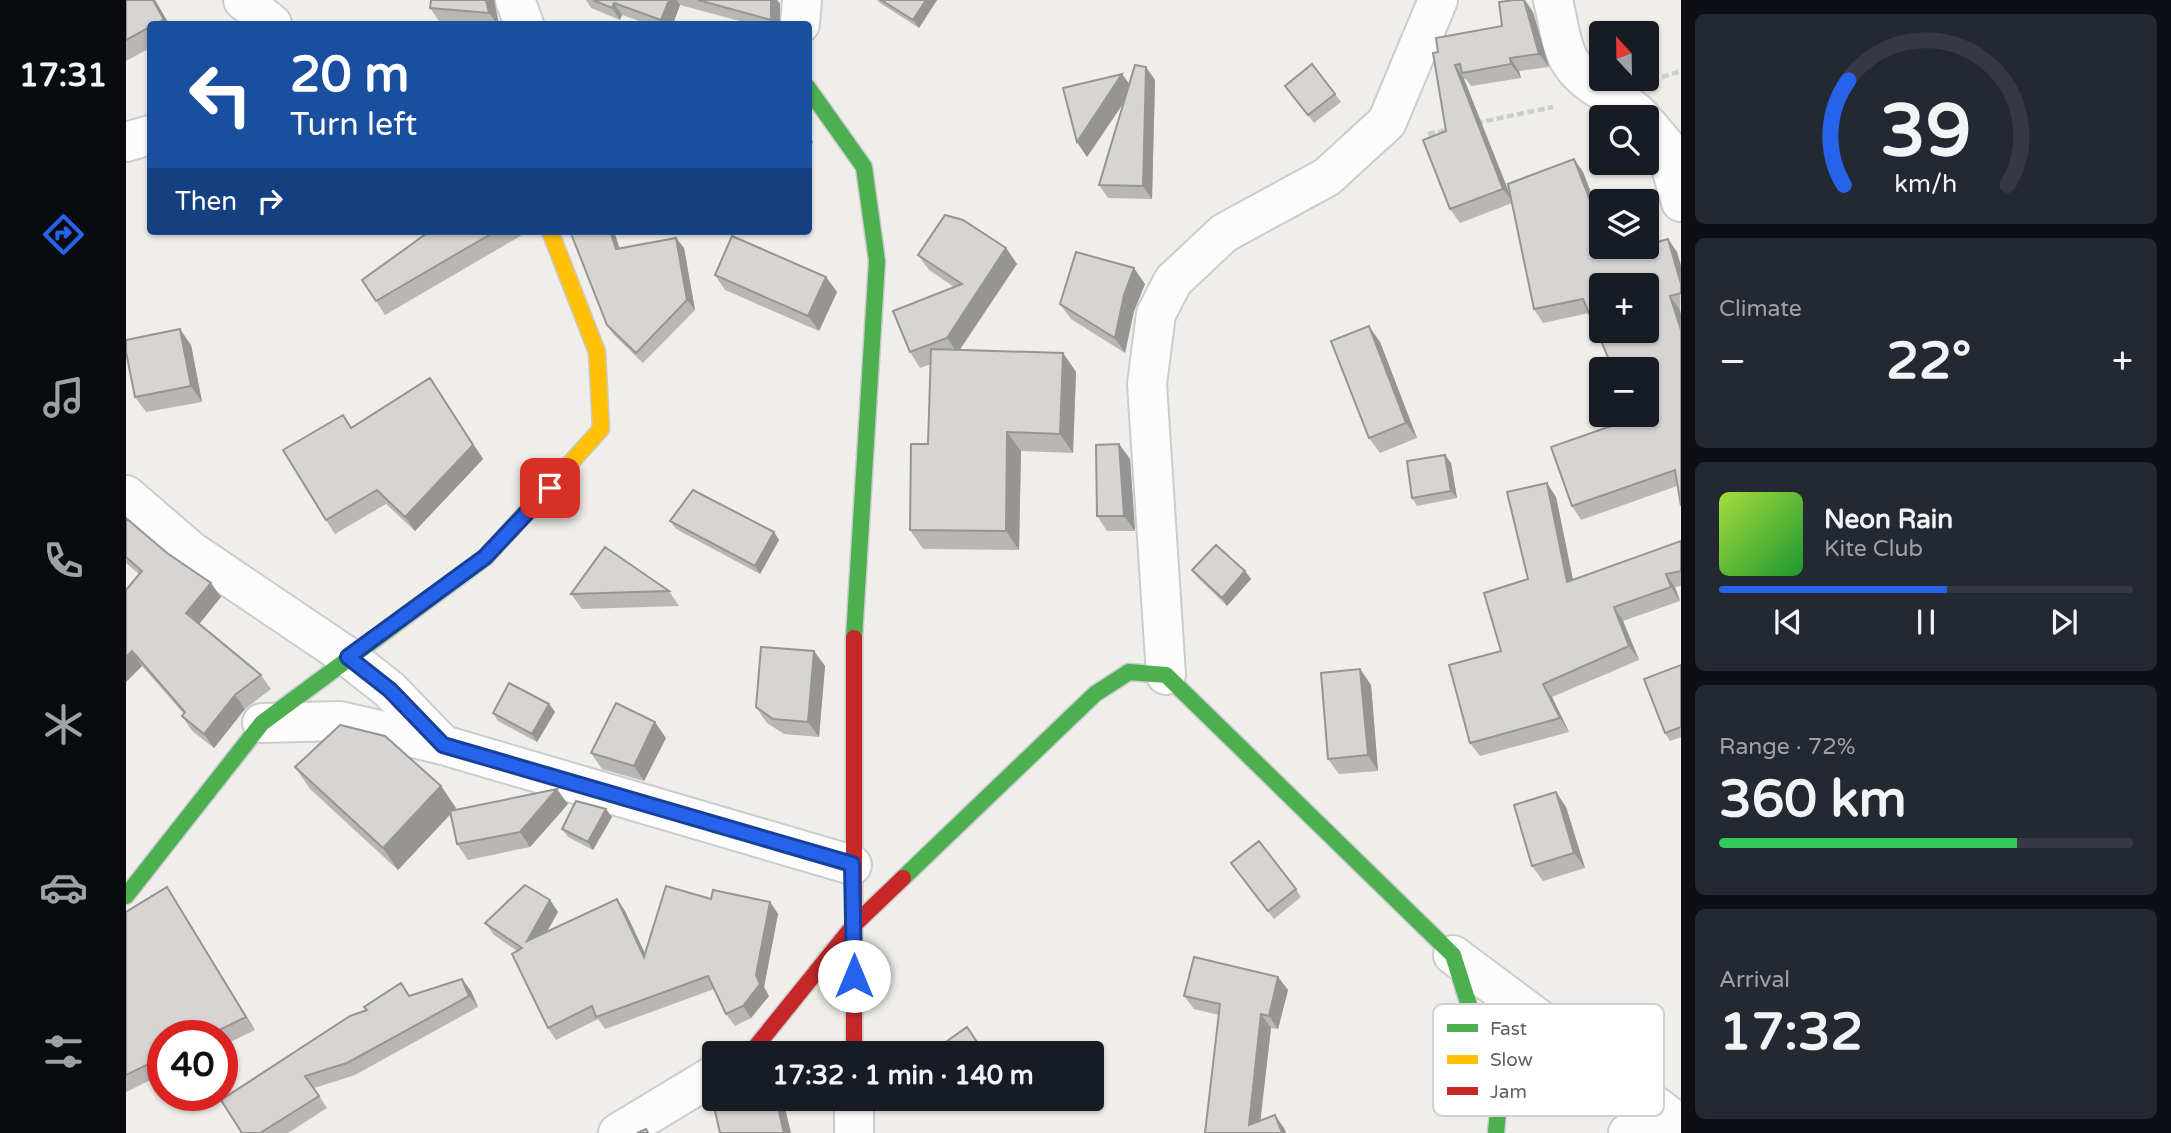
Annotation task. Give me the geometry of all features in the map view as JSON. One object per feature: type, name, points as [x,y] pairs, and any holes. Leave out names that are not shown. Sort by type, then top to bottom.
[{"type":"street","points":[[243,0],[268,21]]},
{"type":"street","points":[[515,0],[523,21]]},
{"type":"street","points":[[800,21],[802,0]]},
{"type":"street","points":[[1166,676],[1147,384],[1156,314],[1173,281],[1224,233],[1327,177],[1387,122],[1438,0]]},
{"type":"street","points":[[1553,0],[1566,59],[1582,79],[1623,105]]},
{"type":"street","points":[[812,94],[864,167],[877,261],[854,645],[854,1041]]},
{"type":"street","points":[[126,142],[147,136]]},
{"type":"street","points":[[1659,138],[1664,144],[1681,202]]},
{"type":"street","points":[[126,896],[262,723],[485,557],[601,429],[597,352],[552,235]]},
{"type":"street","points":[[126,495],[191,551],[348,657],[390,690],[443,745]]},
{"type":"street","points":[[760,1041],[853,925],[1095,694],[1129,673],[1166,676],[1354,855],[1453,955],[1518,1004]]},
{"type":"street","points":[[262,723],[340,721],[443,745],[852,864]]},
{"type":"street","points":[[1453,955],[1469,1004]]},
{"type":"street","points":[[618,1133],[702,1082]]},
{"type":"street","points":[[854,1111],[854,1133]]},
{"type":"street","points":[[1664,1113],[1681,1126]]},
{"type":"street","points":[[1628,1133],[1681,1126]]},
{"type":"path","points":[[1629,105],[1681,71]]},
{"type":"path","points":[[1472,124],[1589,111]]},
{"type":"path","points":[[1423,135],[1460,127]]},
{"type":"building","points":[[126,0],[153,0],[164,20],[147,21],[147,29],[126,40]]},
{"type":"building","points":[[431,0],[486,0],[489,13],[430,8]]},
{"type":"building","points":[[593,0],[669,0],[661,20],[614,3],[612,8]]},
{"type":"building","points":[[698,0],[771,0],[771,20]]},
{"type":"building","points":[[881,0],[926,0],[913,20]]},
{"type":"building","points":[[1524,0],[1539,54],[1510,58],[1511,64],[1462,73],[1460,64],[1455,65],[1503,189],[1450,209],[1423,140],[1446,131],[1433,53],[1438,52],[1436,38],[1502,26],[1499,2]]},
{"type":"building","points":[[1312,64],[1335,94],[1308,115],[1285,86]]},
{"type":"building","points":[[1135,65],[1146,67],[1143,186],[1099,185]]},
{"type":"building","points":[[1122,74],[1077,142],[1063,88]]},
{"type":"building","points":[[1574,159],[1589,198],[1589,259],[1659,259],[1659,242],[1668,239],[1681,284],[1681,293],[1670,296],[1681,330],[1681,506],[1675,470],[1572,506],[1551,447],[1608,427],[1659,427],[1659,357],[1608,357],[1602,343],[1659,343],[1659,273],[1589,273],[1589,313],[1583,299],[1534,309],[1508,184]]},
{"type":"building","points":[[945,215],[963,220],[1006,248],[947,338],[910,352],[893,311],[962,284],[918,255]]},
{"type":"building","points":[[424,235],[489,235],[376,301],[362,280]]},
{"type":"building","points":[[572,235],[611,235],[616,249],[676,238],[687,300],[636,353],[607,325]]},
{"type":"building","points":[[732,236],[826,277],[808,316],[715,275]]},
{"type":"building","points":[[1076,252],[1134,268],[1124,295],[1115,338],[1060,304]]},
{"type":"building","points":[[1369,326],[1406,423],[1369,438],[1331,341]]},
{"type":"building","points":[[180,329],[191,386],[135,397],[126,340]]},
{"type":"building","points":[[931,349],[1063,353],[1060,434],[1007,432],[1006,531],[910,530],[911,444],[928,444]]},
{"type":"building","points":[[430,378],[473,445],[405,517],[377,490],[326,520],[283,450],[343,415],[351,428]]},
{"type":"building","points":[[1119,444],[1124,516],[1097,516],[1096,445]]},
{"type":"building","points":[[1445,455],[1451,491],[1412,498],[1407,461]]},
{"type":"building","points":[[1547,483],[1567,582],[1681,541],[1681,571],[1666,574],[1671,587],[1614,607],[1629,646],[1543,684],[1560,718],[1470,743],[1449,665],[1501,651],[1484,593],[1528,579],[1507,492]]},
{"type":"building","points":[[693,490],[774,532],[755,566],[670,521]]},
{"type":"building","points":[[126,518],[167,553],[211,583],[186,613],[261,675],[235,695],[204,734],[182,716],[185,712],[132,651],[126,657],[126,590],[142,571],[126,557]]},
{"type":"building","points":[[1216,545],[1245,571],[1222,598],[1192,570]]},
{"type":"building","points":[[605,547],[669,591],[571,594]]},
{"type":"building","points":[[761,647],[814,651],[808,722],[773,719],[756,707]]},
{"type":"building","points":[[1681,665],[1681,727],[1665,733],[1644,679]]},
{"type":"building","points":[[1360,669],[1368,755],[1328,759],[1321,673]]},
{"type":"building","points":[[509,683],[549,704],[532,734],[493,713]]},
{"type":"building","points":[[616,703],[655,722],[634,766],[591,753]]},
{"type":"building","points":[[340,725],[385,736],[441,786],[383,848],[295,767]]},
{"type":"building","points":[[557,789],[520,832],[457,844],[450,811]]},
{"type":"building","points":[[1556,792],[1574,853],[1532,866],[1514,805]]},
{"type":"building","points":[[576,801],[606,809],[588,842],[562,829]]},
{"type":"building","points":[[1259,841],[1296,889],[1268,911],[1231,863]]},
{"type":"building","points":[[525,885],[550,900],[527,941],[617,899],[644,957],[666,886],[711,899],[713,890],[770,902],[756,975],[760,984],[743,1006],[726,1014],[708,976],[596,1017],[592,1006],[548,1028],[512,954],[522,948],[485,923]]},
{"type":"building","points":[[167,887],[246,1017],[238,1021],[147,1020],[147,1065],[126,1075],[126,912]]},
{"type":"building","points":[[1194,957],[1278,977],[1269,1016],[1261,1014],[1249,1125],[1275,1115],[1282,1133],[1205,1133],[1220,1004],[1184,996]]},
{"type":"building","points":[[462,979],[469,996],[347,1063],[305,1076],[319,1096],[260,1133],[242,1133],[228,1111],[238,1111],[238,1089],[350,1016],[367,1010],[364,1007],[401,983],[409,996]]},
{"type":"building","points":[[967,1027],[976,1041],[947,1041]]},
{"type":"building","points":[[715,1111],[779,1111],[784,1133],[720,1133]]},
{"type":"traffic: fast","points":[[812,94],[864,167],[877,261],[854,638]]},
{"type":"traffic: fast","points":[[126,896],[262,723],[486,557],[547,489]]},
{"type":"traffic: fast","points":[[903,878],[1095,694],[1129,672],[1166,675],[1453,955],[1469,1004]]},
{"type":"traffic: fast","points":[[1496,1133],[1498,1116]]},
{"type":"traffic: slow","points":[[547,489],[601,429],[597,352],[552,235]]},
{"type":"traffic: jam","points":[[854,638],[854,1041]]},
{"type":"traffic: jam","points":[[760,1041],[854,925],[903,878]]},
{"type":"route","points":[[550,488],[485,557],[348,657],[390,690],[443,745],[852,864],[854,976]]}]
